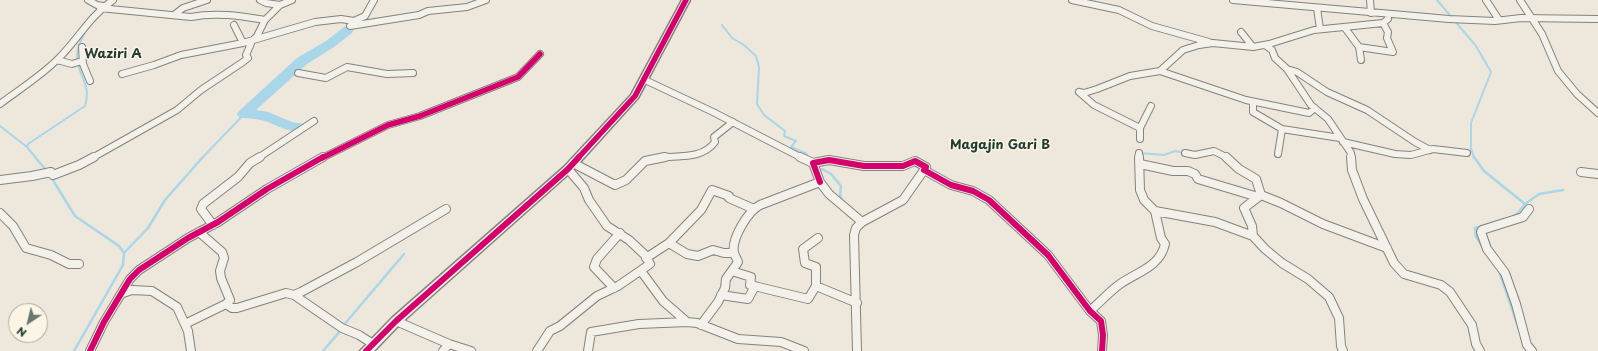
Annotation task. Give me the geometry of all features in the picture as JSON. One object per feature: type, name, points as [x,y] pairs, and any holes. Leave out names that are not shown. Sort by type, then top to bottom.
[{"type":"street","points":[[88,0],[102,7],[164,15],[192,17],[205,14],[227,14],[265,20]]},
{"type":"street","points":[[0,104],[58,60],[85,23],[102,7],[113,0]]},
{"type":"street","points":[[174,15],[183,8],[207,0]]},
{"type":"street","points":[[260,0],[266,3],[280,5]]},
{"type":"street","points":[[0,180],[21,176],[40,176],[51,172],[53,176],[79,165],[177,110],[201,90],[248,58],[246,55],[252,41],[257,36],[265,20],[280,5],[292,0]]},
{"type":"street","points":[[374,0],[365,16],[354,21],[350,26],[419,15],[428,11],[460,8],[486,0]]},
{"type":"street","points":[[226,304],[232,308],[237,308],[286,293],[294,295],[342,328],[359,335],[370,348],[396,321],[571,166],[590,144],[628,106],[645,80],[686,0]]},
{"type":"street","points":[[1072,0],[1119,10],[1152,26],[1213,43],[1253,47],[1320,29],[1345,28],[1383,23],[1388,20],[1388,14]]},
{"type":"street","points":[[1233,0],[1449,19],[1598,19]]},
{"type":"street","points":[[1370,0],[1371,13]]},
{"type":"street","points":[[1486,0],[1499,20]]},
{"type":"street","points":[[1520,0],[1542,34],[1558,71],[1577,94],[1598,113]]},
{"type":"street","points":[[1317,8],[1320,29]]},
{"type":"street","points":[[122,74],[135,68],[154,65],[186,53],[252,41],[281,30],[316,22],[331,19],[354,21]]},
{"type":"street","points":[[1359,47],[1393,52],[1387,38],[1388,32],[1383,23]]},
{"type":"street","points":[[234,25],[243,42]]},
{"type":"street","points":[[1345,28],[1359,47],[1361,60]]},
{"type":"street","points":[[1241,32],[1253,47]]},
{"type":"street","points":[[1160,71],[1183,50],[1199,45],[1213,43]]},
{"type":"street","points":[[1265,45],[1272,50],[1275,58],[1287,69],[1311,105],[1328,119],[1336,129],[1341,140],[1351,153],[1352,170],[1358,186],[1394,263],[1404,274],[1441,285],[1450,292],[1472,325],[1476,344],[1480,351]]},
{"type":"street","points":[[82,47],[82,61],[84,70],[90,80]]},
{"type":"street","points":[[90,351],[104,322],[130,280],[139,270],[199,232],[213,225],[267,189],[357,139],[388,125],[420,116],[518,76],[540,54]]},
{"type":"street","points":[[58,60],[72,64],[82,61]]},
{"type":"street","points":[[298,73],[326,78],[347,67],[387,74],[413,73]]},
{"type":"street","points":[[1287,69],[1302,75],[1327,92],[1367,110],[1415,142],[1430,150]]},
{"type":"street","points":[[1140,128],[1094,105],[1079,92],[1097,89],[1130,76],[1160,71],[1253,102],[1309,113],[1315,108]]},
{"type":"street","points":[[645,80],[733,122],[813,163],[829,160],[864,166],[903,166],[915,161],[926,167],[903,200],[862,222],[856,228],[854,235],[857,351]]},
{"type":"street","points":[[1253,102],[1252,112],[1282,129],[1341,140],[1394,154],[1412,155],[1430,150],[1467,153]]},
{"type":"street","points":[[1140,139],[1140,128],[1151,106]]},
{"type":"street","points":[[213,225],[201,209],[203,204],[238,177],[250,163],[314,121]]},
{"type":"street","points":[[571,166],[615,185],[619,184],[632,176],[639,166],[650,159],[703,153],[710,149],[715,142],[714,137],[733,122]]},
{"type":"street","points":[[1278,154],[1282,129]]},
{"type":"street","points":[[1185,153],[1195,155],[1214,151],[1229,158],[1239,168],[1256,179],[1259,196]]},
{"type":"street","points":[[1090,311],[1120,284],[1154,264],[1163,253],[1165,244],[1161,238],[1155,211],[1144,200],[1140,190],[1139,153]]},
{"type":"street","points":[[813,163],[820,182],[829,194],[862,222]]},
{"type":"street","points":[[1140,164],[1173,171],[1188,171],[1195,174],[1198,179],[1281,203],[1323,224],[1387,248]]},
{"type":"street","points":[[537,351],[550,331],[560,326],[598,296],[614,288],[650,264],[645,255],[620,233],[607,226],[571,166]]},
{"type":"street","points":[[924,170],[951,185],[973,191],[989,200],[1048,255],[1090,311],[1101,320],[1103,335],[1102,351]]},
{"type":"street","points":[[1581,172],[1598,174]]},
{"type":"street","points":[[700,324],[721,295],[725,288],[726,279],[738,262],[734,253],[738,237],[743,225],[754,209],[820,182]]},
{"type":"street","points":[[646,258],[669,243],[698,212],[702,210],[712,190],[729,196],[729,198],[754,209]]},
{"type":"street","points":[[1259,196],[1244,208],[1252,226],[1253,236],[1265,249],[1282,263],[1308,279],[1329,297],[1339,318],[1341,346],[1343,351]]},
{"type":"street","points":[[294,295],[357,262],[446,209]]},
{"type":"street","points":[[1529,210],[1523,217],[1482,230],[1481,232],[1487,249],[1505,273],[1528,345],[1532,351]]},
{"type":"street","points":[[1155,211],[1215,222],[1253,236]]},
{"type":"street","points":[[0,213],[13,226],[26,248],[51,255],[69,264],[79,264]]},
{"type":"street","points":[[185,324],[226,304],[230,300],[221,278],[220,271],[224,258],[222,252],[199,232]]},
{"type":"street","points":[[614,288],[594,267],[597,259],[620,233]]},
{"type":"street","points":[[732,271],[751,277],[750,285],[808,299],[816,286],[816,267],[806,263],[803,249],[818,238]]},
{"type":"street","points":[[669,243],[688,254],[698,256],[713,250],[724,253],[734,253]]},
{"type":"street","points":[[642,270],[663,301],[687,322]]},
{"type":"street","points":[[721,295],[748,300],[755,286]]},
{"type":"street","points":[[816,286],[855,302]]},
{"type":"street","points":[[123,293],[132,290],[152,291],[177,307],[188,331],[191,351]]},
{"type":"street","points":[[396,321],[449,344],[471,351]]},
{"type":"street","points":[[588,351],[591,332],[664,321],[700,324],[738,339],[751,342],[781,342],[804,351]]},
{"type":"street","points":[[443,351],[449,344]]},
{"type":"waterway","points":[[1437,0],[1476,46],[1491,72],[1471,123],[1471,148],[1474,158]]},
{"type":"waterway","points":[[722,25],[732,38],[744,45],[756,56],[759,67],[757,104],[764,115],[785,131],[784,136],[796,141],[791,147],[807,154]]},
{"type":"waterway","points":[[299,127],[290,126],[263,115],[244,114],[302,61],[330,44],[348,30]]},
{"type":"waterway","points":[[27,147],[28,144],[85,106],[87,91],[79,69],[77,56],[78,47],[85,32]]},
{"type":"waterway","points":[[202,158],[251,107]]},
{"type":"waterway","points":[[0,126],[27,147]]},
{"type":"waterway","points":[[27,147],[36,158]]},
{"type":"waterway","points":[[1139,153],[1164,155],[1175,151],[1185,153]]},
{"type":"waterway","points":[[35,157],[47,171]]},
{"type":"waterway","points":[[124,253],[148,228],[165,200],[203,157]]},
{"type":"waterway","points":[[1474,157],[1484,171],[1525,204]]},
{"type":"waterway","points":[[822,169],[831,174],[841,186],[840,195],[842,201]]},
{"type":"waterway","points":[[51,177],[75,216],[119,246],[124,253]]},
{"type":"waterway","points":[[1525,204],[1539,194],[1563,190]]},
{"type":"waterway","points":[[1512,217],[1518,213],[1525,204]]},
{"type":"waterway","points":[[1484,249],[1476,237],[1475,228],[1505,219]]},
{"type":"waterway","points":[[74,351],[123,265],[124,253]]},
{"type":"waterway","points":[[343,326],[404,254]]},
{"type":"waterway","points":[[1499,271],[1522,338]]},
{"type":"waterway","points":[[323,351],[341,330]]},
{"type":"cycle path","points":[[366,351],[396,321],[568,169],[635,96],[686,0]]},
{"type":"cycle path","points":[[90,351],[104,322],[130,279],[139,270],[188,238],[218,222],[267,189],[326,155],[388,125],[420,116],[518,77],[540,54]]},
{"type":"cycle path","points":[[820,182],[813,163],[829,160],[864,166],[903,166],[915,161],[926,167],[924,170],[951,185],[973,191],[989,200],[1048,255],[1090,311],[1101,321],[1103,335],[1102,351]]},
{"type":"district","name":"Waziri A","points":[[113,54]]},
{"type":"district","name":"Magajin Gari B","points":[[1000,145]]}]
